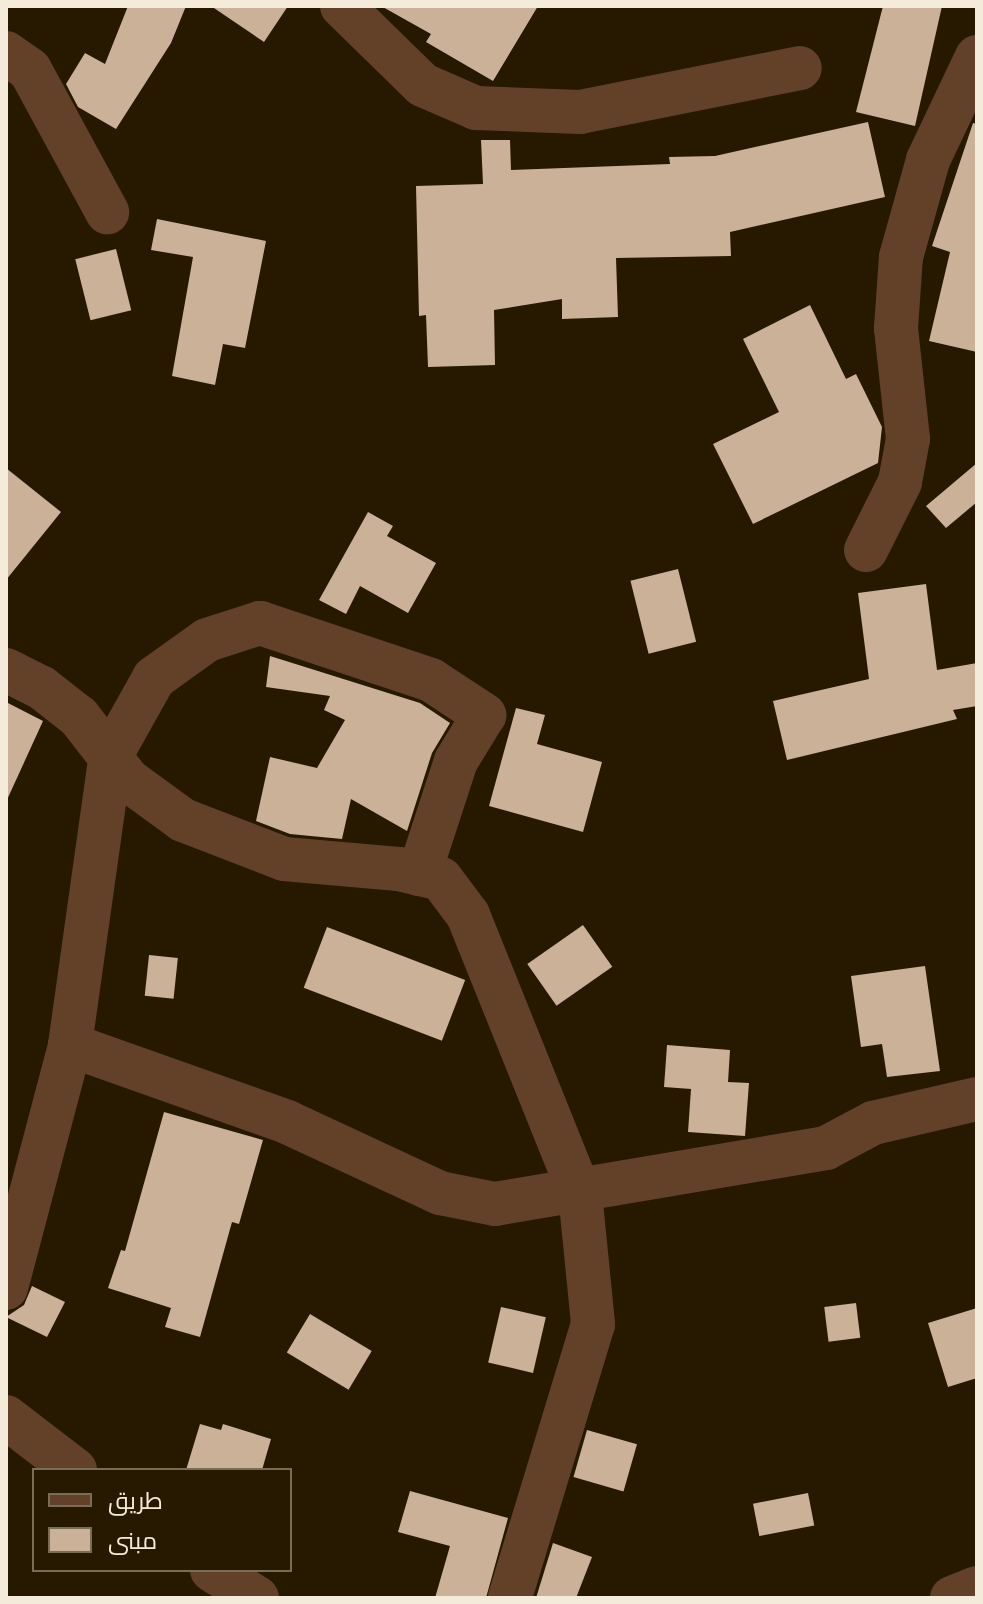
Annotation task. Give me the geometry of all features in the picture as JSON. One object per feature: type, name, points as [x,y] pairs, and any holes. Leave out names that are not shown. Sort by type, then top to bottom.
[{"type":"street","points":[[342,6],[423,85],[476,108],[580,112],[800,68]]},
{"type":"street","points":[[6,53],[30,70],[107,212]]},
{"type":"street","points":[[866,550],[900,482],[908,439],[896,328],[901,257],[928,160],[977,57]]},
{"type":"street","points":[[6,1288],[70,1045],[111,755],[154,678],[207,640],[260,623],[431,680],[484,715],[456,761],[419,874]]},
{"type":"street","points":[[6,670],[42,688],[79,717],[128,780],[183,820],[284,859],[441,879],[468,915],[580,1193],[593,1324],[510,1598]]},
{"type":"street","points":[[70,1045],[287,1122],[440,1193],[495,1204],[580,1193],[826,1148],[873,1123],[977,1099]]},
{"type":"street","points":[[6,1417],[72,1468]]},
{"type":"street","points":[[215,1572],[257,1598]]},
{"type":"street","points":[[952,1598],[977,1588]]},
{"type":"building","points":[[128,6],[186,6],[171,43],[116,129],[78,107],[66,84],[85,53],[105,64]]},
{"type":"building","points":[[211,6],[288,6],[264,42]]},
{"type":"building","points":[[381,6],[538,6],[493,81],[426,42],[431,34]]},
{"type":"building","points":[[883,6],[942,6],[915,126],[856,112]]},
{"type":"building","points":[[868,122],[885,197],[730,232],[731,256],[616,258],[618,317],[562,319],[562,299],[494,310],[495,365],[428,367],[426,315],[419,316],[416,186],[483,184],[481,140],[510,140],[511,170],[670,164],[669,157],[715,156]]},
{"type":"building","points":[[973,123],[977,124],[977,352],[929,341],[950,252],[932,246]]},
{"type":"building","points":[[157,219],[266,241],[245,348],[223,344],[215,385],[172,376],[193,257],[151,250]]},
{"type":"building","points":[[116,249],[131,310],[90,320],[75,259]]},
{"type":"building","points":[[810,305],[846,379],[856,374],[882,427],[878,463],[753,524],[713,444],[779,412],[743,339]]},
{"type":"building","points":[[977,463],[977,502],[946,528],[926,506]]},
{"type":"building","points":[[6,468],[61,512],[6,580]]},
{"type":"building","points":[[368,512],[393,526],[387,536],[436,563],[408,613],[360,586],[346,614],[319,600]]},
{"type":"building","points":[[678,569],[696,642],[649,654],[630,581]]},
{"type":"building","points":[[926,584],[937,670],[977,663],[977,706],[953,710],[957,719],[787,760],[773,701],[869,679],[858,593]]},
{"type":"building","points":[[270,656],[420,703],[450,723],[432,753],[407,831],[351,799],[342,839],[290,834],[256,821],[270,757],[317,768],[345,720],[324,710],[330,696],[266,687]]},
{"type":"building","points":[[6,702],[43,721],[6,802]]},
{"type":"building","points":[[516,708],[545,715],[537,744],[602,762],[583,832],[489,806]]},
{"type":"building","points":[[583,925],[612,967],[557,1006],[527,964]]},
{"type":"building","points":[[327,927],[465,980],[442,1041],[304,988]]},
{"type":"building","points":[[149,955],[178,958],[174,999],[145,996]]},
{"type":"building","points":[[925,966],[940,1071],[887,1077],[882,1044],[861,1047],[851,976]]},
{"type":"building","points":[[667,1045],[730,1050],[728,1082],[749,1083],[745,1136],[688,1132],[691,1089],[664,1087]]},
{"type":"building","points":[[164,1112],[263,1140],[239,1224],[232,1222],[200,1337],[165,1327],[171,1308],[108,1288],[121,1250],[125,1251]]},
{"type":"building","points":[[32,1286],[65,1302],[47,1337],[6,1317],[24,1305]]},
{"type":"building","points":[[856,1303],[860,1338],[829,1342],[824,1307]]},
{"type":"building","points":[[501,1307],[546,1317],[533,1373],[488,1363]]},
{"type":"building","points":[[977,1308],[977,1378],[948,1387],[928,1323]]},
{"type":"building","points":[[310,1314],[372,1351],[349,1390],[287,1353]]},
{"type":"building","points":[[200,1424],[221,1430],[223,1424],[271,1439],[263,1468],[187,1468]]},
{"type":"building","points":[[587,1430],[637,1444],[623,1491],[573,1477]]},
{"type":"building","points":[[410,1491],[508,1518],[486,1598],[435,1598],[450,1546],[398,1532]]},
{"type":"building","points":[[808,1493],[814,1525],[759,1536],[753,1504]]},
{"type":"building","points":[[553,1543],[592,1557],[576,1598],[536,1598]]}]
